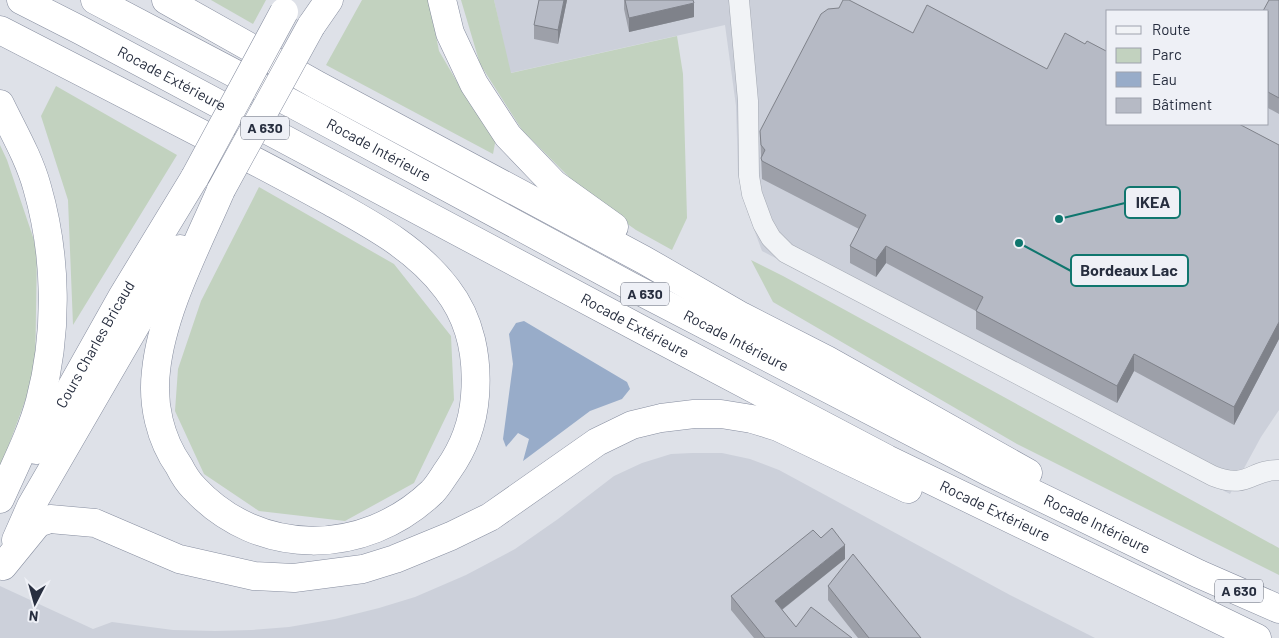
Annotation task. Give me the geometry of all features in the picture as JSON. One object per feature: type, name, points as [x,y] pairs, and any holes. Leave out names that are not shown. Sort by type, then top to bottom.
[{"type":"highway","name":"Rocade Extérieure","points":[[21,0],[106,43],[630,324],[887,459],[1257,638]]},
{"type":"highway","name":"Rocade Intérieure","points":[[95,0],[630,286],[993,474],[1199,574],[1279,609]]},
{"type":"highway","points":[[166,0],[317,85],[644,260],[741,316],[827,360],[1003,458],[1199,574]]},
{"type":"highway","points":[[310,26],[316,0]]},
{"type":"highway","points":[[0,30],[275,171],[380,230],[408,249],[429,268],[449,291],[464,317],[473,347],[476,377],[474,407],[466,437],[452,464],[434,490],[408,511],[386,525],[357,536],[327,541],[296,541],[266,534],[238,522],[214,507],[192,486],[174,459],[162,431],[155,403],[156,372],[169,312],[221,190],[310,26],[329,0]]},
{"type":"highway","points":[[442,0],[450,34],[474,84],[508,136],[554,184],[608,224],[746,306],[827,360]]},
{"type":"highway","name":"Cours Charles Bricaud","points":[[0,513],[122,296],[195,177],[288,4]]},
{"type":"highway","points":[[0,104],[18,139],[37,186],[49,239],[54,288],[50,346],[40,401],[0,499]]},
{"type":"highway","points":[[2,569],[31,506],[171,262],[221,190]]},
{"type":"highway","points":[[2,569],[38,523],[50,519],[95,523],[179,559],[254,576],[294,578],[363,569],[396,559],[442,540],[490,516],[597,442],[632,425],[660,418],[694,414],[721,414],[752,419],[778,428],[969,517],[1182,603]]},
{"type":"street","points":[[739,0],[748,101],[750,185],[763,224],[771,238],[786,252],[1214,476],[1236,482],[1279,470]]},
{"type":"shaded area","points":[[494,0],[1279,0],[1279,410],[1261,437],[1230,494],[762,251],[748,213],[738,174],[736,106],[725,25],[510,73]]},
{"type":"shaded area","points":[[722,453],[750,459],[779,470],[1010,595],[1095,638],[0,638],[0,586],[93,629],[112,622],[173,630],[252,630],[289,627],[335,619],[379,608],[415,597],[466,575],[515,549],[614,476],[642,463],[671,454]]},
{"type":"green space","points":[[211,0],[266,0],[253,24]]},
{"type":"green space","points":[[362,0],[429,0],[439,51],[470,104],[496,138],[493,154],[326,65]]},
{"type":"green space","points":[[461,0],[494,0],[511,73],[677,36],[683,74],[687,218],[672,250],[636,230],[588,196],[522,130],[480,64]]},
{"type":"green space","points":[[56,86],[177,155],[73,325],[68,200],[41,116]]},
{"type":"green space","points":[[0,145],[7,160],[37,249],[35,374],[0,469]]},
{"type":"green space","points":[[259,187],[394,264],[451,336],[454,400],[414,483],[345,521],[259,511],[204,474],[175,411],[178,369],[201,301]]},
{"type":"green space","points":[[751,260],[1279,548],[1279,575],[1017,444],[773,302]]},
{"type":"water","points":[[524,321],[627,382],[630,389],[622,399],[590,411],[523,461],[529,439],[518,433],[506,447],[503,439],[513,364],[509,334],[516,323]]},
{"type":"building","points":[[539,0],[564,0],[558,30],[534,25]]},
{"type":"building","points":[[625,0],[693,0],[694,3],[629,18]]},
{"type":"building","points":[[843,0],[849,0],[913,33],[927,5],[1047,69],[1065,33],[1085,44],[1087,41],[1106,51],[1106,125],[1241,125],[1279,145],[1279,322],[1234,407],[1134,354],[1117,386],[976,311],[983,297],[886,246],[876,260],[850,246],[866,215],[762,161],[761,158],[765,150],[761,145],[760,131],[821,14],[828,9],[839,8]]},
{"type":"building","points":[[1269,0],[1279,0],[1279,98],[1269,93],[1269,10],[1264,10]]},
{"type":"building","points":[[832,528],[845,545],[775,601],[796,627],[811,607],[852,638],[765,638],[731,596],[813,530],[821,538]]},
{"type":"building","points":[[853,554],[921,638],[869,638],[828,586]]},
{"type":"place","name":"IKEA","points":[[1059,219]]},
{"type":"place","name":"Bordeaux Lac","points":[[1019,243]]}]
